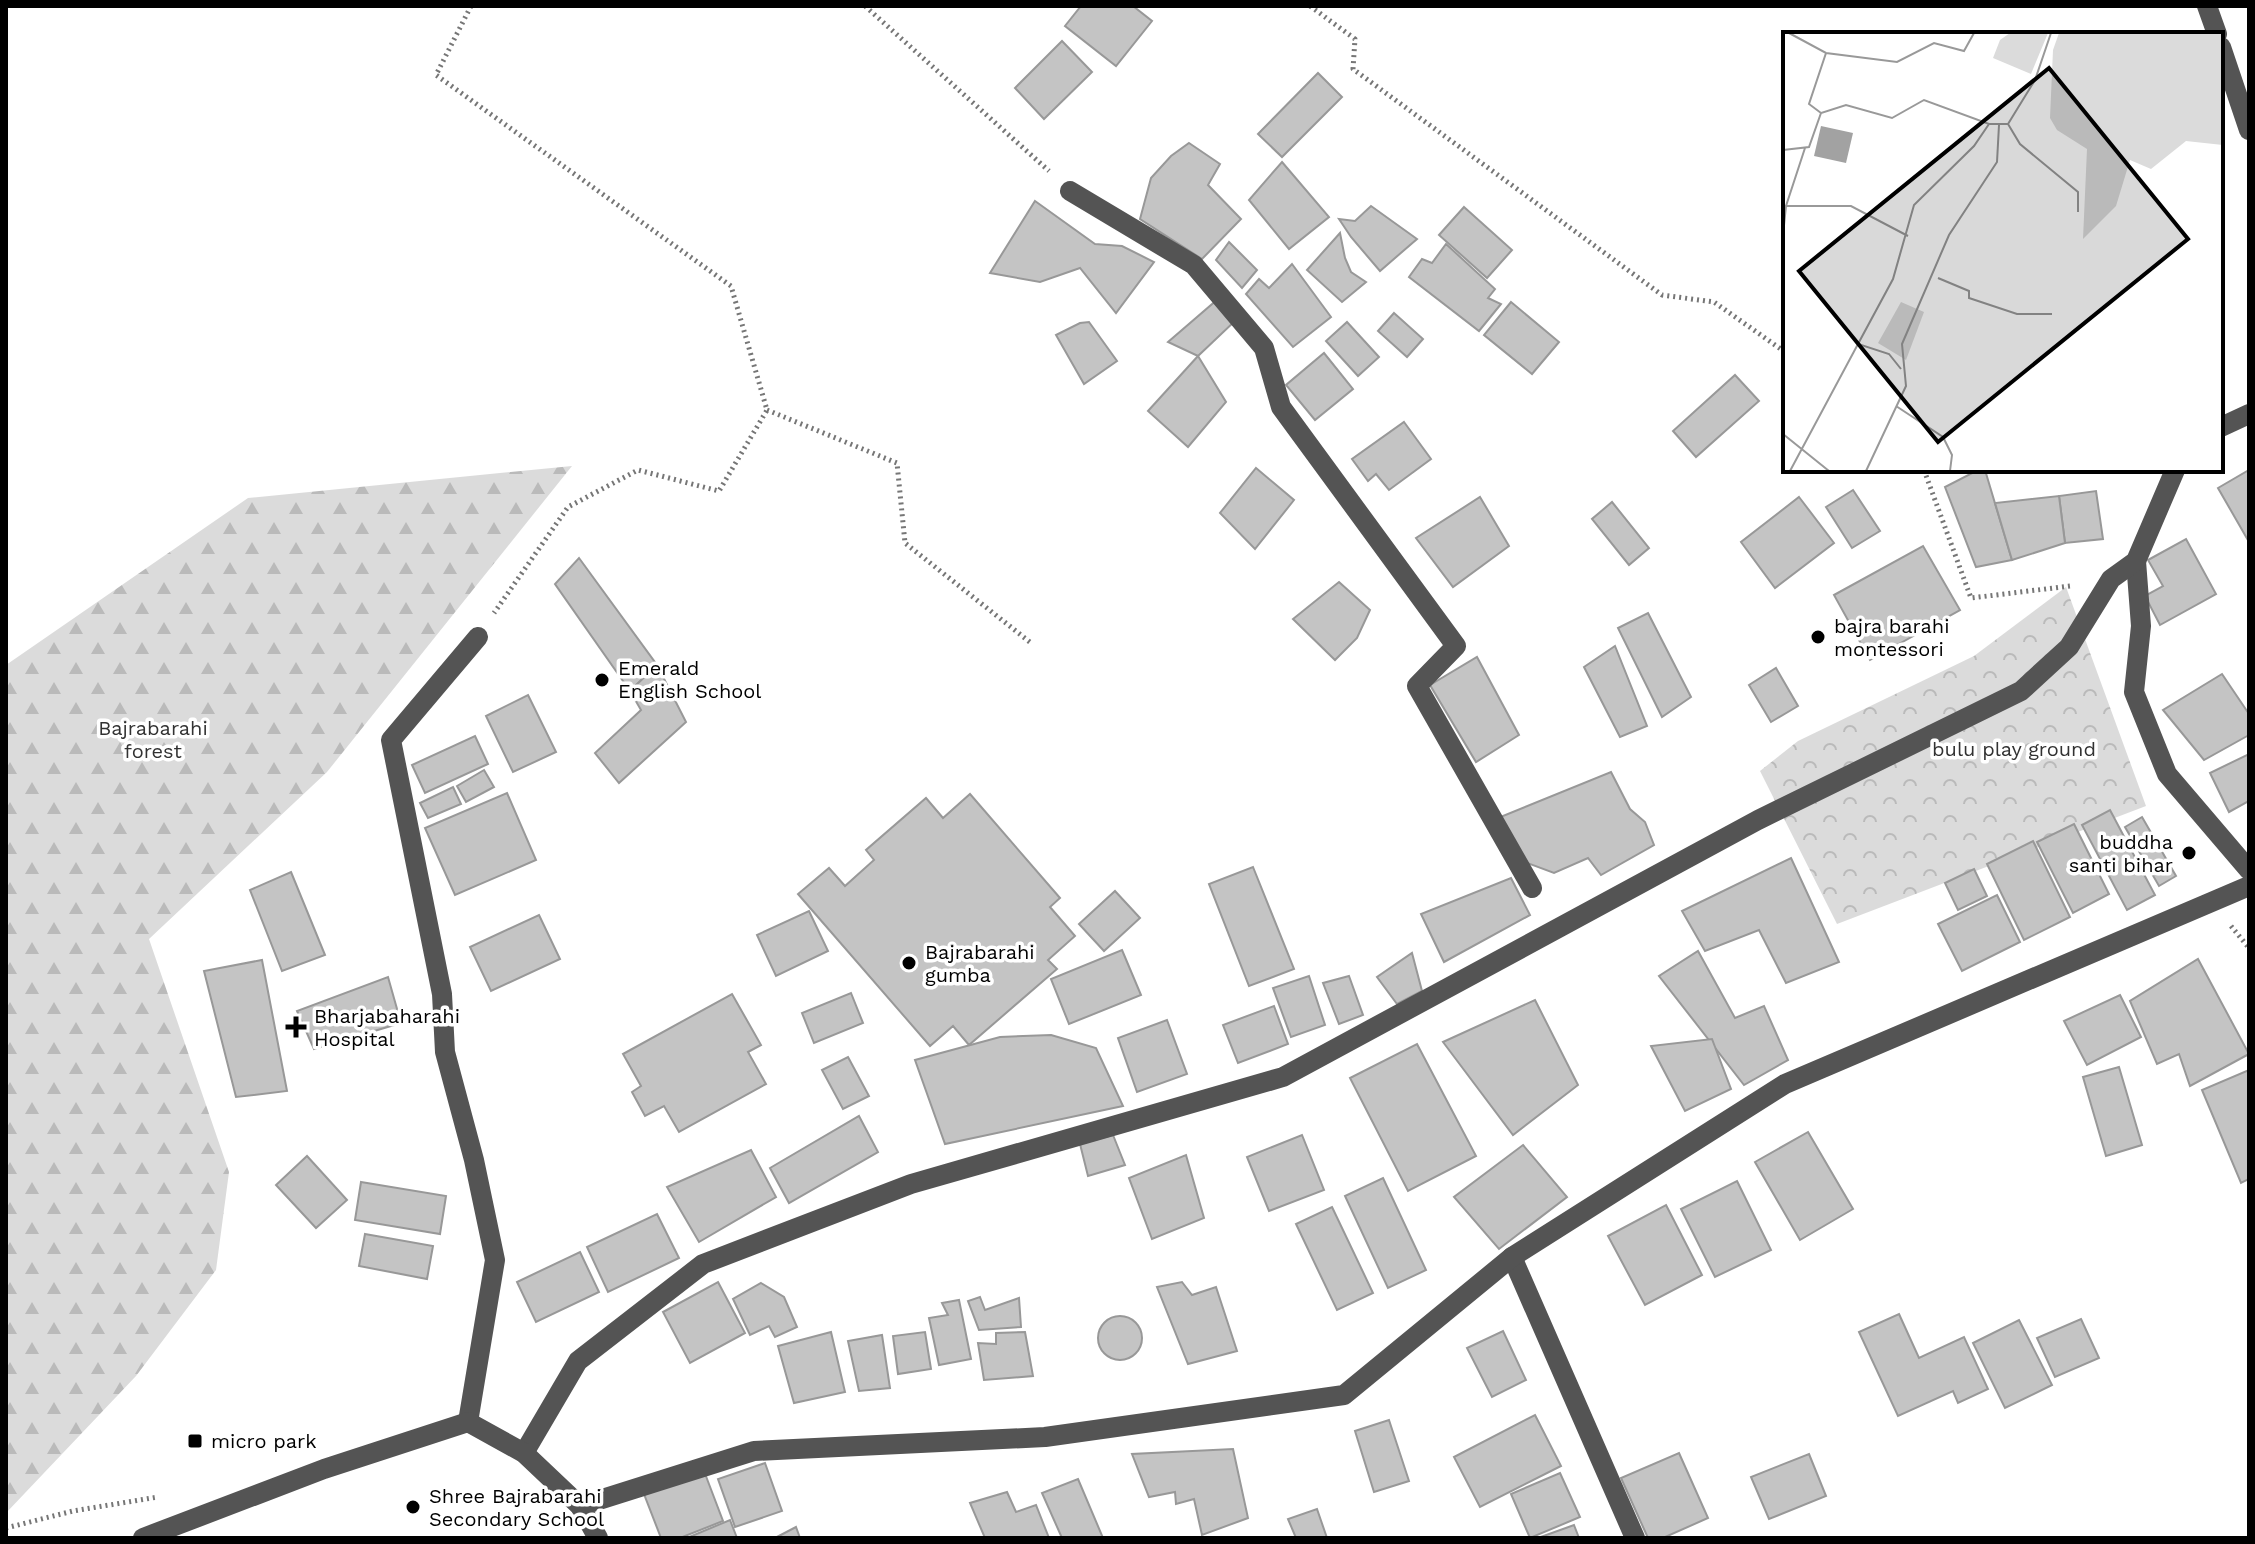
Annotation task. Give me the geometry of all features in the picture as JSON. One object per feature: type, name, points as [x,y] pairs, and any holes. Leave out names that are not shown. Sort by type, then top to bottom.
[{"type":"street","points":[[2207,6],[2216,32]]},
{"type":"street","points":[[2223,53],[2249,130]]},
{"type":"street","points":[[1070,191],[1194,265],[1264,348],[1281,407],[1456,646],[1417,686],[1532,888]]},
{"type":"street","points":[[2223,426],[2249,414]]},
{"type":"street","points":[[2174,472],[2136,561],[2141,626],[2134,692],[2167,774],[2249,870]]},
{"type":"street","points":[[524,1453],[578,1361],[703,1264],[911,1184],[1283,1077],[1758,820],[2021,691],[2069,647],[2111,579],[2136,561]]},
{"type":"street","points":[[468,1422],[495,1260],[474,1160],[445,1052],[442,994],[391,740],[478,637]]},
{"type":"street","points":[[580,1506],[754,1451],[1045,1437],[1344,1395],[1512,1257],[1785,1084],[2249,886]]},
{"type":"street","points":[[1512,1257],[1635,1538]]},
{"type":"street","points":[[143,1538],[324,1469],[468,1422],[524,1453],[580,1506],[598,1538]]},
{"type":"path","points":[[471,6],[436,75],[731,286],[767,410],[719,491],[638,470],[568,507],[478,637]]},
{"type":"path","points":[[865,6],[1070,191]]},
{"type":"path","points":[[1310,6],[1355,39],[1353,69],[1662,295],[1714,302],[1783,351]]},
{"type":"path","points":[[767,410],[897,463],[905,543],[1031,643]]},
{"type":"path","points":[[1925,472],[1971,598],[2111,579]]},
{"type":"green space","name":"Bajrabarahi forest","points":[[572,466],[327,772],[149,939],[229,1172],[216,1270],[136,1376],[6,1513],[6,665],[248,498]]},
{"type":"green space","name":"bulu play ground","points":[[2066,587],[2146,806],[1837,924],[1760,771],[1798,741],[1974,656]]},
{"type":"building","points":[[1081,6],[1133,6],[1152,21],[1116,66],[1065,26]]},
{"type":"building","points":[[1062,41],[1092,72],[1044,119],[1015,88]]},
{"type":"building","points":[[1318,73],[1342,97],[1282,157],[1258,134]]},
{"type":"building","points":[[1189,143],[1220,164],[1208,185],[1241,219],[1202,259],[1140,219],[1151,178],[1171,156]]},
{"type":"building","points":[[1282,162],[1329,217],[1289,249],[1249,200]]},
{"type":"building","points":[[1035,201],[1095,244],[1122,246],[1154,262],[1116,313],[1080,268],[1040,282],[990,273]]},
{"type":"building","points":[[1371,206],[1417,239],[1380,271],[1339,219],[1355,221]]},
{"type":"building","points":[[1464,207],[1512,250],[1487,278],[1439,235]]},
{"type":"building","points":[[1340,233],[1351,272],[1366,282],[1342,302],[1307,270]]},
{"type":"building","points":[[1229,242],[1257,270],[1242,288],[1216,260]]},
{"type":"building","points":[[1446,244],[1495,289],[1488,298],[1501,304],[1479,331],[1409,277],[1422,259],[1432,263]]},
{"type":"building","points":[[1292,264],[1331,317],[1293,347],[1246,294],[1259,279],[1269,288]]},
{"type":"building","points":[[1218,299],[1236,320],[1198,356],[1168,342]]},
{"type":"building","points":[[1511,302],[1559,342],[1532,374],[1484,335]]},
{"type":"building","points":[[1394,313],[1423,339],[1407,357],[1378,331]]},
{"type":"building","points":[[1089,322],[1117,361],[1084,384],[1056,335]]},
{"type":"building","points":[[1347,322],[1379,357],[1358,376],[1326,341]]},
{"type":"building","points":[[1324,353],[1353,389],[1315,420],[1286,385]]},
{"type":"building","points":[[1198,356],[1226,402],[1188,447],[1148,411]]},
{"type":"building","points":[[1735,375],[1759,401],[1696,457],[1673,431]]},
{"type":"building","points":[[1404,422],[1431,459],[1389,490],[1376,474],[1368,481],[1352,459]]},
{"type":"building","points":[[1256,468],[1294,500],[1255,549],[1220,513]]},
{"type":"building","points":[[2249,470],[2249,542],[2218,488]]},
{"type":"building","points":[[1974,472],[1986,472],[2012,560],[1976,567],[1945,487]]},
{"type":"building","points":[[1853,490],[1880,531],[1852,548],[1826,507]]},
{"type":"building","points":[[2096,491],[2103,539],[2065,543],[2059,496]]},
{"type":"building","points":[[2059,496],[2065,543],[2012,560],[1995,503]]},
{"type":"building","points":[[1480,497],[1509,546],[1453,587],[1416,538]]},
{"type":"building","points":[[1799,497],[1834,543],[1775,588],[1741,542]]},
{"type":"building","points":[[1612,502],[1649,548],[1629,565],[1592,519]]},
{"type":"building","points":[[2186,539],[2216,594],[2160,625],[2145,596],[2163,586],[2148,560]]},
{"type":"building","points":[[1923,546],[1960,610],[1870,660],[1834,595]]},
{"type":"building","points":[[579,558],[657,665],[630,691],[555,584]]},
{"type":"building","points":[[1339,582],[1370,610],[1357,638],[1335,660],[1293,619]]},
{"type":"building","points":[[1648,613],[1691,697],[1662,717],[1618,628]]},
{"type":"building","points":[[1615,646],[1647,726],[1620,737],[1584,667]]},
{"type":"building","points":[[1477,657],[1519,735],[1476,762],[1430,685]]},
{"type":"building","points":[[657,665],[686,722],[619,783],[595,753],[641,710],[630,691]]},
{"type":"building","points":[[1776,668],[1798,706],[1771,722],[1749,685]]},
{"type":"building","points":[[2222,674],[2249,714],[2249,735],[2204,760],[2163,710]]},
{"type":"building","points":[[528,695],[556,752],[513,772],[486,716]]},
{"type":"building","points":[[475,736],[488,764],[425,793],[412,765]]},
{"type":"building","points":[[2249,754],[2249,801],[2229,812],[2210,773]]},
{"type":"building","points":[[484,770],[494,787],[466,802],[457,786]]},
{"type":"building","points":[[1611,772],[1630,809],[1645,822],[1654,845],[1601,875],[1588,858],[1554,873],[1522,861],[1498,818]]},
{"type":"building","points":[[453,787],[461,804],[428,818],[420,803]]},
{"type":"building","points":[[507,793],[536,860],[455,895],[425,828]]},
{"type":"building","points":[[970,794],[1060,898],[1050,907],[1075,936],[1048,960],[1057,969],[969,1045],[953,1026],[930,1046],[798,894],[829,868],[845,886],[874,860],[866,850],[926,798],[943,818]]},
{"type":"building","points":[[2110,810],[2155,895],[2127,910],[2082,825]]},
{"type":"building","points":[[2142,817],[2176,876],[2159,886],[2125,827]]},
{"type":"building","points":[[2074,824],[2109,894],[2073,913],[2037,842]]},
{"type":"building","points":[[2033,841],[2070,917],[2024,940],[1987,864]]},
{"type":"building","points":[[1791,858],[1839,962],[1786,983],[1759,930],[1705,951],[1682,911]]},
{"type":"building","points":[[1253,867],[1294,969],[1249,986],[1209,884]]},
{"type":"building","points":[[1974,869],[1987,896],[1958,910],[1945,883]]},
{"type":"building","points":[[291,872],[325,955],[282,971],[250,890]]},
{"type":"building","points":[[1511,878],[1530,915],[1444,962],[1421,914]]},
{"type":"building","points":[[1115,891],[1140,918],[1104,951],[1079,924]]},
{"type":"building","points":[[1997,895],[2020,942],[1962,971],[1938,924]]},
{"type":"building","points":[[809,911],[828,951],[776,976],[757,935]]},
{"type":"building","points":[[539,915],[560,959],[491,991],[470,947]]},
{"type":"building","points":[[1122,950],[1141,995],[1069,1024],[1051,979]]},
{"type":"building","points":[[1698,951],[1735,1018],[1764,1006],[1788,1060],[1744,1085],[1659,976]]},
{"type":"building","points":[[1412,953],[1422,991],[1397,1004],[1377,977]]},
{"type":"building","points":[[2198,959],[2249,1054],[2190,1086],[2179,1054],[2157,1064],[2130,1001]]},
{"type":"building","points":[[262,960],[287,1091],[236,1097],[204,971]]},
{"type":"building","points":[[1309,976],[1325,1025],[1291,1037],[1273,988]]},
{"type":"building","points":[[1349,976],[1363,1015],[1339,1024],[1323,983]]},
{"type":"building","points":[[388,977],[401,1023],[314,1049],[297,1011]]},
{"type":"building","points":[[851,993],[863,1023],[814,1043],[802,1013]]},
{"type":"building","points":[[732,994],[761,1045],[748,1052],[766,1084],[679,1132],[664,1106],[645,1116],[632,1092],[641,1086],[623,1054]]},
{"type":"building","points":[[2120,995],[2141,1037],[2087,1065],[2064,1021]]},
{"type":"building","points":[[1535,1000],[1578,1085],[1513,1135],[1443,1042]]},
{"type":"building","points":[[1274,1006],[1288,1044],[1238,1063],[1223,1025]]},
{"type":"building","points":[[1167,1020],[1187,1074],[1137,1092],[1118,1038]]},
{"type":"building","points":[[1051,1035],[1096,1048],[1123,1106],[945,1144],[915,1060],[1000,1037]]},
{"type":"building","points":[[1712,1039],[1731,1089],[1685,1111],[1651,1046]]},
{"type":"building","points":[[1417,1044],[1476,1156],[1408,1191],[1350,1078]]},
{"type":"building","points":[[848,1057],[869,1096],[843,1109],[822,1070]]},
{"type":"building","points":[[2119,1067],[2142,1145],[2106,1156],[2083,1077]]},
{"type":"building","points":[[2249,1070],[2249,1179],[2241,1183],[2202,1090]]},
{"type":"building","points":[[859,1116],[878,1152],[789,1203],[770,1168]]},
{"type":"building","points":[[1808,1132],[1853,1209],[1800,1240],[1755,1162]]},
{"type":"building","points":[[1113,1135],[1125,1165],[1088,1176],[1080,1144]]},
{"type":"building","points":[[1302,1135],[1324,1190],[1269,1211],[1247,1157]]},
{"type":"building","points":[[1523,1145],[1567,1197],[1499,1249],[1454,1197]]},
{"type":"building","points":[[751,1150],[776,1197],[699,1242],[667,1187]]},
{"type":"building","points":[[1186,1155],[1204,1218],[1152,1239],[1129,1178]]},
{"type":"building","points":[[307,1156],[347,1200],[316,1228],[276,1185]]},
{"type":"building","points":[[1383,1178],[1426,1270],[1388,1288],[1345,1196]]},
{"type":"building","points":[[1737,1181],[1771,1250],[1715,1277],[1681,1209]]},
{"type":"building","points":[[361,1182],[446,1196],[440,1234],[355,1220]]},
{"type":"building","points":[[1666,1205],[1702,1275],[1645,1305],[1608,1236]]},
{"type":"building","points":[[1332,1207],[1373,1293],[1337,1310],[1296,1224]]},
{"type":"building","points":[[657,1214],[679,1258],[608,1292],[587,1247]]},
{"type":"building","points":[[365,1234],[433,1246],[427,1279],[359,1266]]},
{"type":"building","points":[[580,1252],[599,1292],[536,1322],[517,1282]]},
{"type":"building","points":[[718,1282],[745,1333],[690,1363],[663,1312]]},
{"type":"building","points":[[1182,1282],[1192,1295],[1216,1287],[1237,1351],[1188,1364],[1157,1287]]},
{"type":"building","points":[[761,1283],[784,1297],[797,1327],[775,1337],[769,1326],[750,1335],[733,1299]]},
{"type":"building","points":[[980,1297],[985,1310],[1019,1298],[1021,1327],[979,1330],[968,1301]]},
{"type":"building","points":[[959,1300],[971,1359],[939,1365],[929,1318],[948,1315],[942,1303]]},
{"type":"building","points":[[1899,1314],[1919,1358],[1964,1337],[1988,1389],[1958,1403],[1953,1391],[1898,1416],[1859,1332]]},
{"type":"building","points":[[1120,1316],[1135,1323],[1142,1338],[1135,1353],[1120,1360],[1105,1353],[1098,1338],[1105,1323]]},
{"type":"building","points":[[2081,1319],[2099,1358],[2055,1377],[2037,1338]]},
{"type":"building","points":[[2019,1320],[2052,1385],[2005,1408],[1973,1343]]},
{"type":"building","points":[[1503,1331],[1526,1380],[1492,1397],[1467,1348]]},
{"type":"building","points":[[831,1332],[845,1392],[794,1403],[778,1346]]},
{"type":"building","points":[[925,1332],[931,1369],[898,1374],[893,1336]]},
{"type":"building","points":[[1025,1332],[1033,1376],[984,1380],[978,1343],[996,1344],[996,1333]]},
{"type":"building","points":[[882,1335],[890,1388],[859,1391],[848,1341]]},
{"type":"building","points":[[1535,1415],[1561,1466],[1480,1507],[1454,1457]]},
{"type":"building","points":[[1389,1420],[1409,1481],[1374,1492],[1355,1431]]},
{"type":"building","points":[[1233,1449],[1248,1518],[1202,1535],[1194,1499],[1176,1504],[1175,1492],[1149,1497],[1132,1454]]},
{"type":"building","points":[[1679,1453],[1708,1518],[1663,1538],[1648,1538],[1621,1478]]},
{"type":"building","points":[[1809,1454],[1826,1496],[1769,1519],[1751,1477]]},
{"type":"building","points":[[765,1463],[782,1511],[735,1527],[718,1479]]},
{"type":"building","points":[[704,1471],[723,1521],[680,1538],[661,1538],[644,1494]]},
{"type":"building","points":[[1560,1473],[1580,1517],[1530,1538],[1511,1494]]},
{"type":"building","points":[[1078,1479],[1103,1538],[1062,1538],[1042,1493]]},
{"type":"building","points":[[1007,1492],[1016,1512],[1036,1505],[1049,1538],[985,1538],[970,1503]]},
{"type":"building","points":[[1317,1509],[1327,1538],[1296,1538],[1288,1519]]},
{"type":"building","points":[[730,1520],[737,1538],[687,1538]]},
{"type":"building","points":[[1574,1525],[1579,1538],[1538,1538]]},
{"type":"building","points":[[796,1527],[800,1538],[775,1538]]},
{"type":"place","name":"bajra barahi montessori","points":[[1818,637]]},
{"type":"place","name":"Emerald English School","points":[[602,680]]},
{"type":"place","name":"buddha santi bihar","points":[[2189,853]]},
{"type":"place","name":"Bajrabarahi gumba","points":[[909,963]]},
{"type":"place","name":"Bharjabaharahi Hospital","points":[[296,1027]]},
{"type":"place","name":"micro park","points":[[195,1441]]},
{"type":"place","name":"Shree Bajrabarahi Secondary School","points":[[413,1507]]}]
